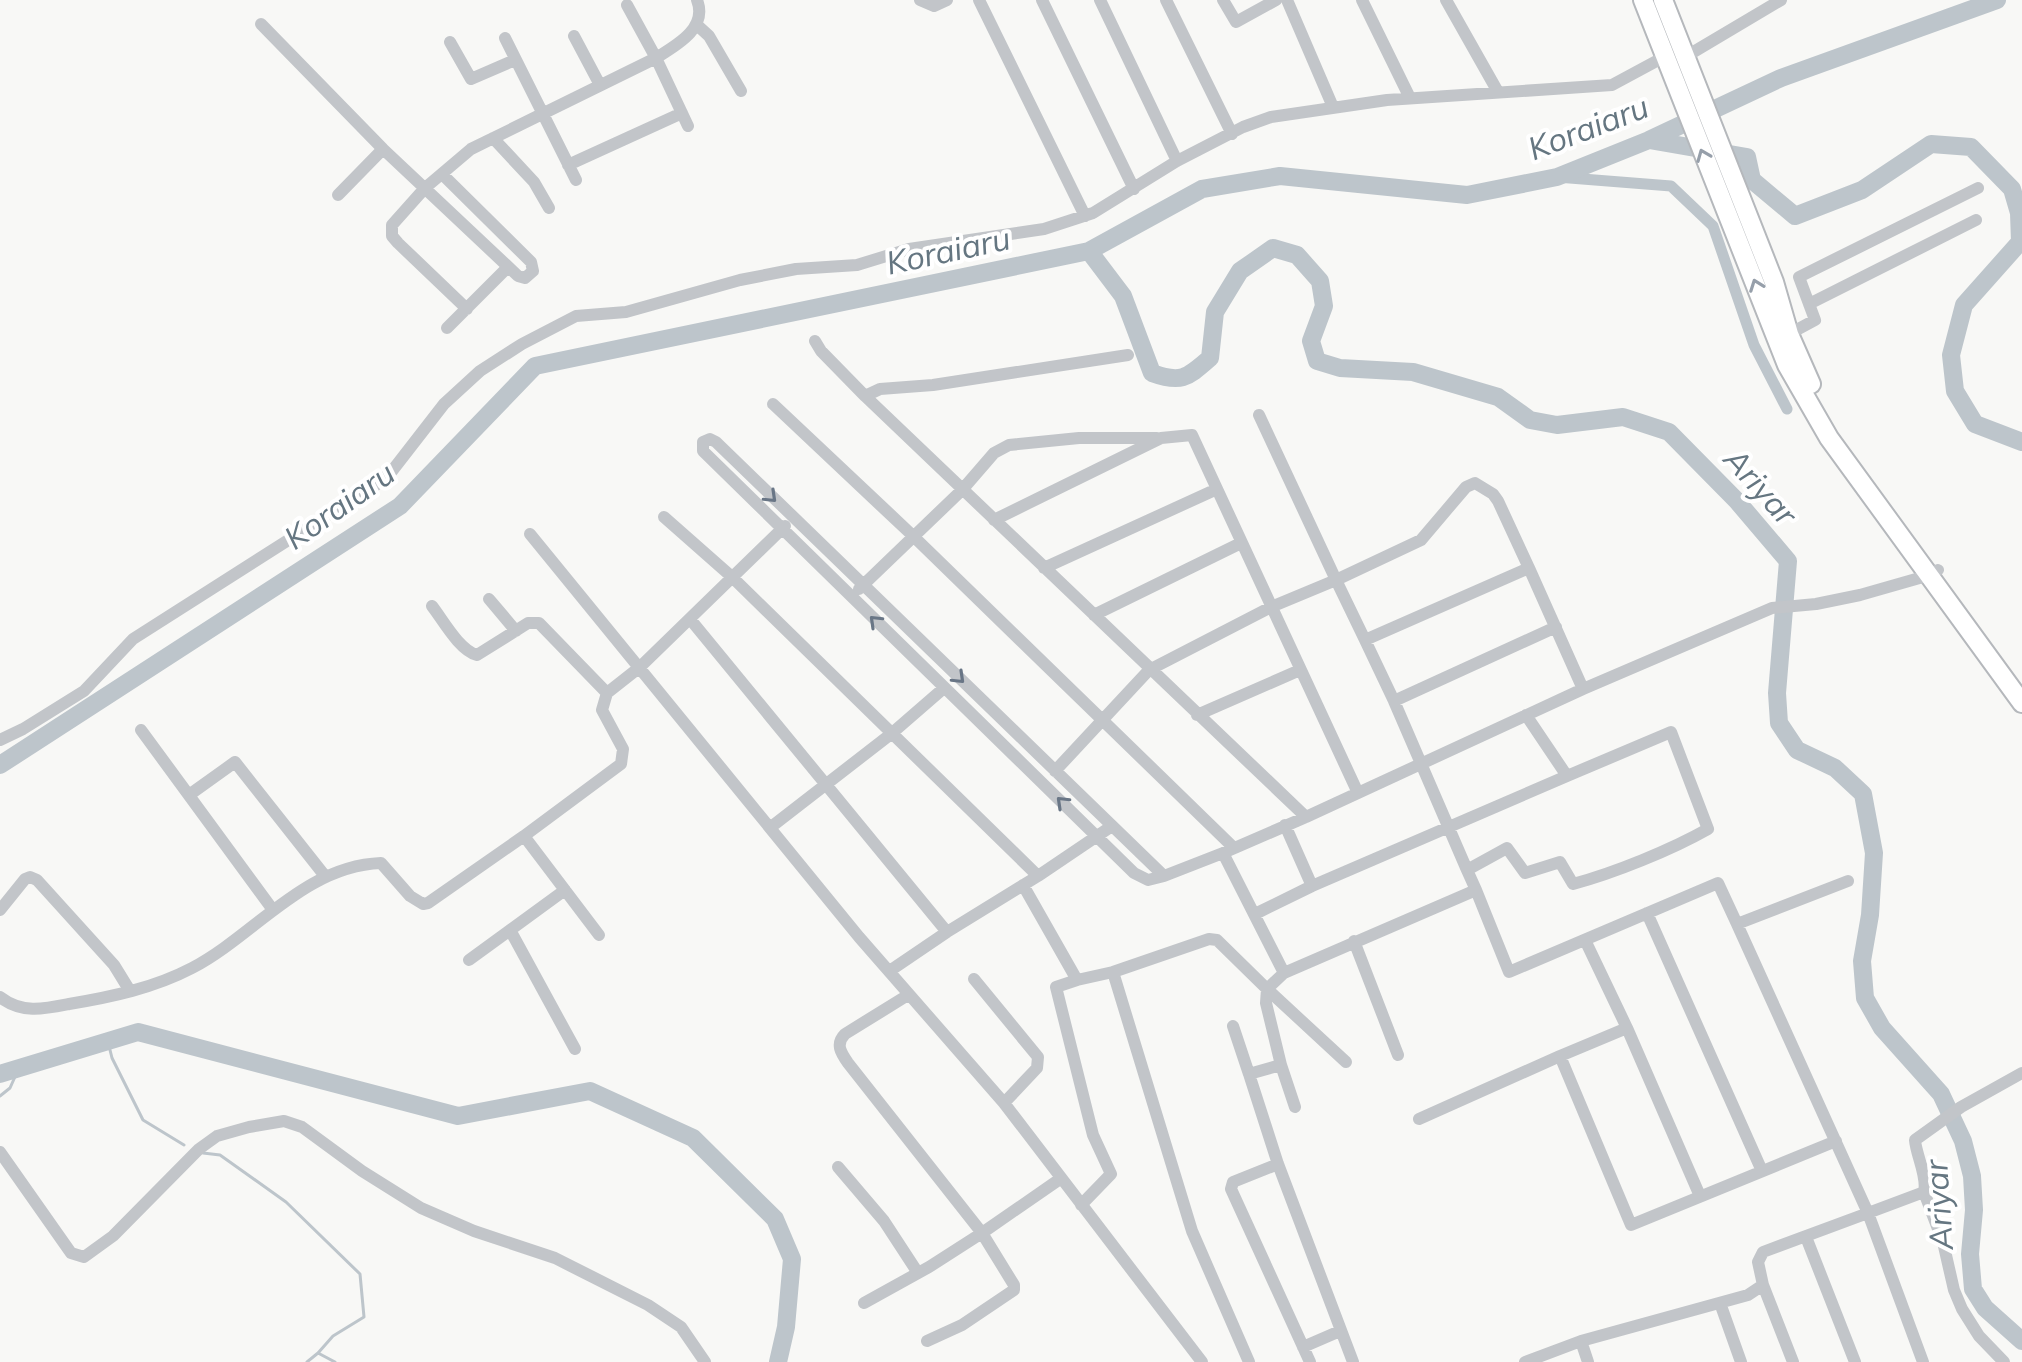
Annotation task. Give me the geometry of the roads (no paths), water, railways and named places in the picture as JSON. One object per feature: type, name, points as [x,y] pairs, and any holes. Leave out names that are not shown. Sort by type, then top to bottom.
[{"type":"highway","points":[[1643,0],[1667,63],[1741,224],[1774,282],[1789,334],[1806,376],[1851,451],[2022,703]]},
{"type":"highway","points":[[1666,1],[1787,365],[1829,438],[2022,684]]},
{"type":"street","points":[[467,309],[398,243],[390,231],[425,188],[471,149],[656,58],[681,42],[697,25],[701,10],[697,0]]},
{"type":"street","points":[[920,0],[934,6],[947,0]]},
{"type":"street","points":[[979,0],[1085,216]]},
{"type":"street","points":[[1042,0],[1134,189]]},
{"type":"street","points":[[1100,0],[1177,161]]},
{"type":"street","points":[[1166,0],[1232,134]]},
{"type":"street","points":[[1223,0],[1236,22],[1276,0]]},
{"type":"street","points":[[1287,0],[1333,107]]},
{"type":"street","points":[[1362,0],[1410,98]]},
{"type":"street","points":[[1446,0],[1498,92]]},
{"type":"street","points":[[1687,61],[1781,0]]},
{"type":"street","points":[[627,5],[688,126]]},
{"type":"street","points":[[261,24],[383,149],[508,267],[525,278],[533,271],[531,262],[442,174]]},
{"type":"street","points":[[697,25],[709,36],[741,91]]},
{"type":"street","points":[[574,36],[600,85]]},
{"type":"street","points":[[505,38],[576,180]]},
{"type":"street","points":[[450,42],[471,79],[515,60]]},
{"type":"street","points":[[0,740],[84,691],[133,639],[369,491],[392,471],[444,404],[480,371],[522,344],[576,316],[626,312],[740,280],[796,269],[857,265],[909,249],[1044,229],[1085,216],[1177,161],[1271,117],[1410,98],[1612,85],[1667,63]]},
{"type":"street","points":[[568,165],[682,113]]},
{"type":"street","points":[[493,138],[534,182],[549,208]]},
{"type":"street","points":[[338,195],[383,149]]},
{"type":"street","points":[[1789,334],[1815,320],[1799,277],[1978,188]]},
{"type":"street","points":[[1809,304],[1976,220]]},
{"type":"street","points":[[447,328],[508,267]]},
{"type":"street","points":[[815,341],[865,396],[1306,817]]},
{"type":"street","points":[[865,396],[880,389],[933,385],[1128,355]]},
{"type":"street","points":[[773,404],[1102,720],[1229,851],[1284,973]]},
{"type":"street","points":[[1259,415],[1394,701],[1509,972],[1718,883],[1868,1213],[1923,1362]]},
{"type":"street","points":[[851,598],[962,490],[994,453],[1009,445],[1079,438],[1192,435],[1358,793]]},
{"type":"street","points":[[994,520],[1161,438]]},
{"type":"street","points":[[1164,876],[716,442],[710,439],[703,442],[703,451],[781,530],[1141,878],[1148,880],[1164,876],[1229,851],[1583,689],[1772,608],[1816,604],[1860,595],[1934,573]]},
{"type":"street","points":[[1055,771],[1149,670],[1271,607],[1421,540],[1466,487],[1475,483],[1498,501],[1583,689]]},
{"type":"street","points":[[1044,568],[1217,489]]},
{"type":"street","points":[[664,517],[732,577],[1038,876]]},
{"type":"street","points":[[0,997],[18,1008],[39,1010],[130,991],[169,979],[195,967],[325,876],[381,863],[410,896],[423,904],[428,903],[621,764],[623,749],[602,710],[607,693],[640,667],[793,518]]},
{"type":"street","points":[[530,534],[859,937],[1004,1103],[1202,1362]]},
{"type":"street","points":[[1094,615],[1241,543]]},
{"type":"street","points":[[1365,640],[1529,568]]},
{"type":"street","points":[[489,599],[516,631]]},
{"type":"street","points":[[432,606],[471,654],[483,652],[528,623],[539,623],[607,693]]},
{"type":"street","points":[[690,619],[947,932]]},
{"type":"street","points":[[1394,701],[1556,627]]},
{"type":"street","points":[[1197,715],[1300,670]]},
{"type":"street","points":[[771,827],[891,734],[944,688]]},
{"type":"street","points":[[1526,715],[1567,776]]},
{"type":"street","points":[[141,730],[273,910]]},
{"type":"street","points":[[1255,914],[1312,886],[1671,732],[1708,829],[1687,841],[1596,878],[1573,884],[1560,862],[1525,873],[1507,848],[1467,870]]},
{"type":"street","points":[[189,795],[235,762],[325,876]]},
{"type":"street","points":[[1285,825],[1312,886]]},
{"type":"street","points":[[891,970],[1112,826]]},
{"type":"street","points":[[524,836],[599,935]]},
{"type":"street","points":[[0,910],[25,879],[30,877],[37,880],[114,965],[130,991]]},
{"type":"street","points":[[1737,924],[1848,881]]},
{"type":"street","points":[[1023,885],[1077,980]]},
{"type":"street","points":[[469,960],[565,890]]},
{"type":"street","points":[[1295,1107],[1266,1003],[1267,989],[1284,973],[1476,890]]},
{"type":"street","points":[[1647,913],[1762,1171]]},
{"type":"street","points":[[510,930],[575,1049]]},
{"type":"street","points":[[1081,1205],[1111,1174],[1093,1135],[1056,987],[1113,972],[1209,939],[1217,940],[1346,1062]]},
{"type":"street","points":[[1585,940],[1700,1196]]},
{"type":"street","points":[[1354,941],[1398,1055]]},
{"type":"street","points":[[1113,972],[1192,1231],[1249,1362]]},
{"type":"street","points":[[974,979],[1038,1057],[1037,1068],[1004,1103]]},
{"type":"street","points":[[908,995],[845,1034],[839,1046],[848,1063],[982,1233],[1014,1285],[1014,1290],[962,1325],[927,1341]]},
{"type":"street","points":[[1233,1026],[1278,1164],[1353,1362]]},
{"type":"street","points":[[1419,1119],[1627,1028]]},
{"type":"street","points":[[1560,1056],[1631,1225],[1836,1141]]},
{"type":"street","points":[[1249,1074],[1281,1065]]},
{"type":"street","points":[[2004,1362],[1979,1336],[1954,1290],[1943,1242],[1924,1192],[1926,1186],[1916,1155],[1915,1140],[1961,1107],[2022,1073]]},
{"type":"street","points":[[0,1152],[71,1253],[84,1257],[113,1236],[199,1149],[217,1136],[284,1121],[313,1135],[421,1208],[474,1231],[555,1258],[648,1305],[681,1327],[705,1362]]},
{"type":"street","points":[[1278,1164],[1233,1182],[1231,1189],[1310,1362]]},
{"type":"street","points":[[838,1167],[884,1221],[918,1273]]},
{"type":"street","points":[[864,1303],[982,1233],[1060,1179]]},
{"type":"street","points":[[1793,1362],[1763,1285],[1758,1262],[1763,1252],[1924,1192]]},
{"type":"street","points":[[1806,1237],[1855,1362]]},
{"type":"street","points":[[1525,1362],[1581,1341],[1748,1295],[1763,1285]]},
{"type":"street","points":[[1720,1303],[1741,1362]]},
{"type":"street","points":[[1303,1347],[1340,1331]]},
{"type":"street","points":[[1581,1341],[1588,1362]]},
{"type":"waterway","name":"Koraiaru","points":[[0,765],[400,506],[535,366],[1089,251],[1202,189],[1280,176],[1467,195],[1557,177],[1649,140],[1781,78],[1997,0]]},
{"type":"waterway","points":[[1649,140],[1747,157],[1752,180],[1795,216],[1862,190],[1931,144],[1971,147],[2012,189],[2019,213],[2020,242],[1964,305],[1951,355],[1955,391],[1975,424],[2022,442]]},
{"type":"waterway","points":[[1557,177],[1671,186],[1713,226],[1754,345],[1787,409]]},
{"type":"waterway","name":"Ariyar","points":[[1089,251],[1123,296],[1152,373],[1171,378],[1184,377],[1210,358],[1215,312],[1240,271],[1273,248],[1297,255],[1320,281],[1324,306],[1311,341],[1317,361],[1340,368],[1413,372],[1498,397],[1530,420],[1557,425],[1623,417],[1669,432],[1737,501],[1788,561],[1777,693],[1779,723],[1797,750],[1835,768],[1863,794],[1874,853],[1870,915],[1862,961],[1865,998],[1882,1028],[1941,1094],[1963,1141],[1972,1176],[1974,1210],[1970,1254],[1973,1289],[1985,1308],[2022,1341]]},
{"type":"waterway","points":[[0,1074],[138,1032],[458,1116],[590,1091],[693,1138],[775,1219],[792,1259],[786,1327],[778,1362]]},
{"type":"waterway","points":[[108,1042],[112,1058],[143,1120],[184,1145]]},
{"type":"waterway","points":[[0,1096],[10,1088],[18,1070]]},
{"type":"waterway","points":[[203,1153],[220,1155],[286,1202],[360,1274],[364,1317],[333,1336],[307,1362]]},
{"type":"waterway","points":[[318,1353],[335,1362]]}]
